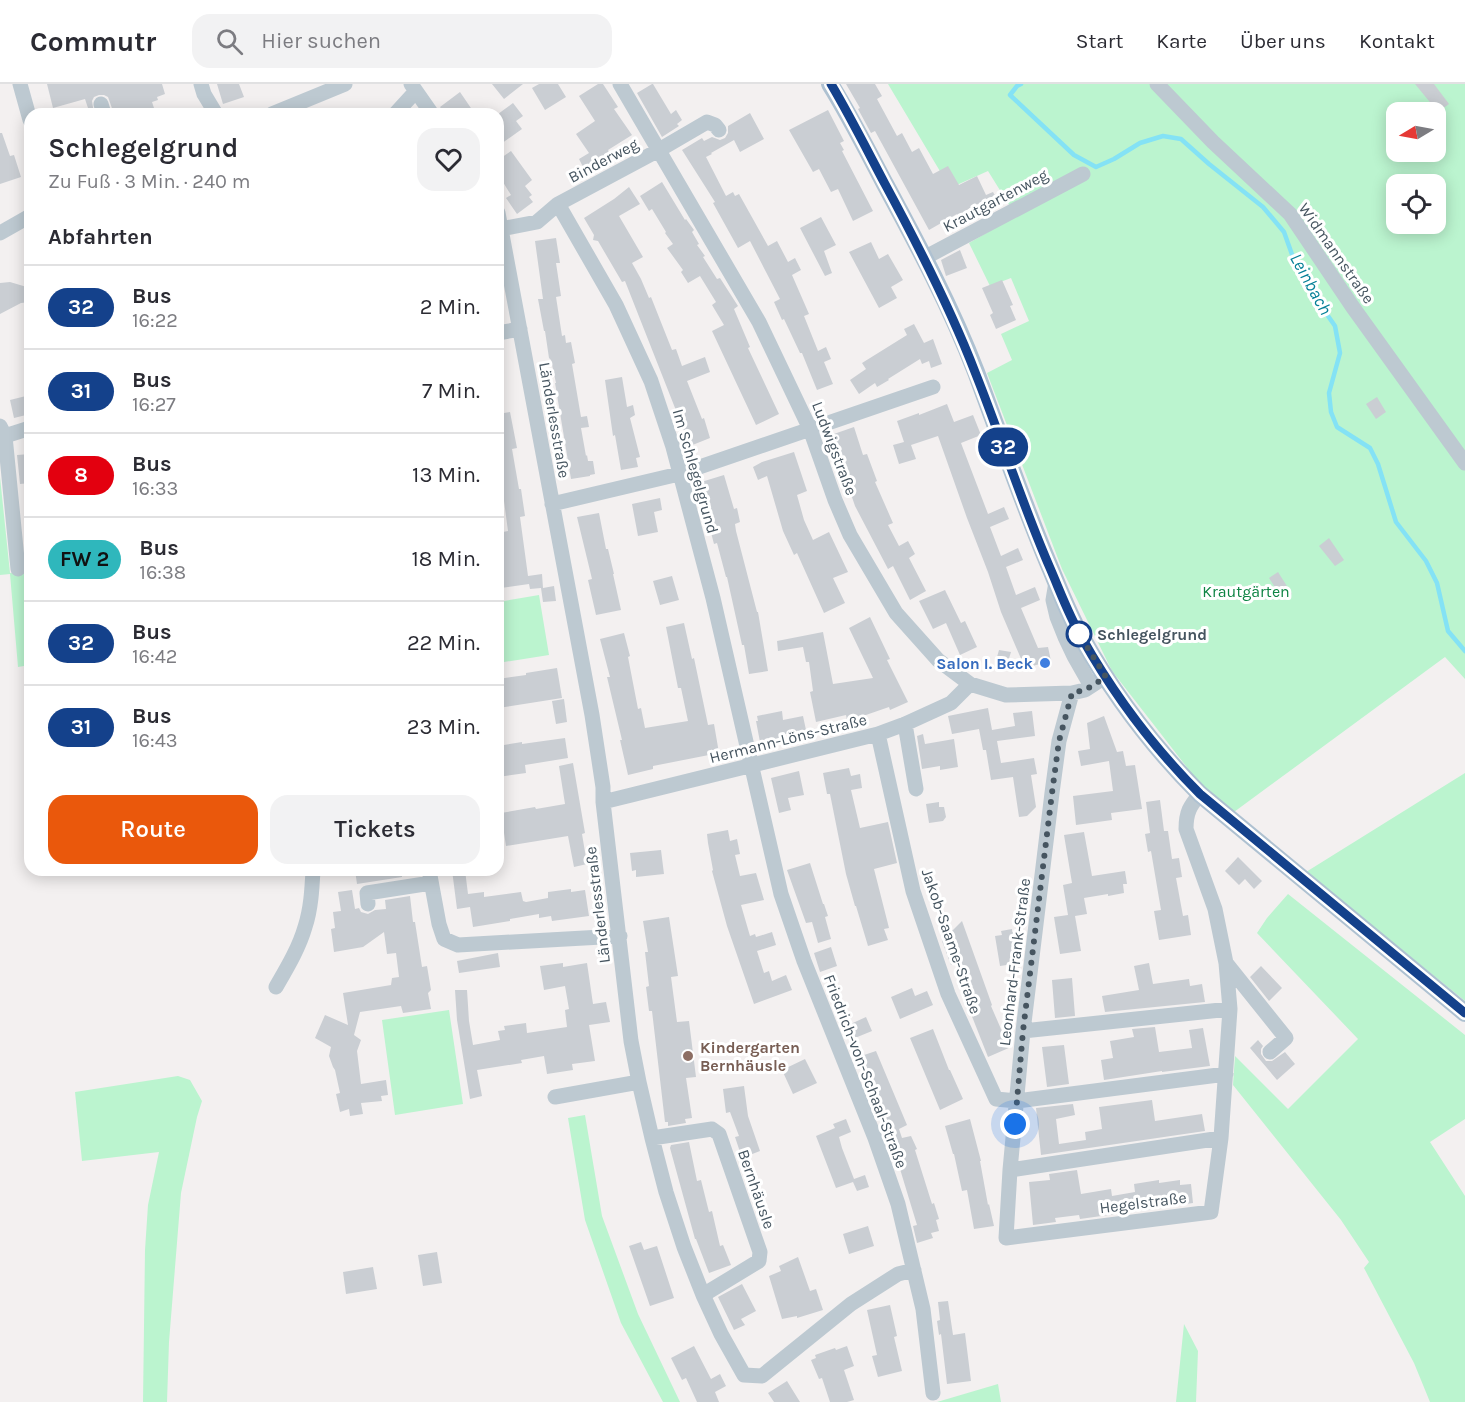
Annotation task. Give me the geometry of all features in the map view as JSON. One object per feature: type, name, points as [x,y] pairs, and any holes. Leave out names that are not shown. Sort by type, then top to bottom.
[{"type":"main road","points":[[830,84],[903,217],[951,314],[1015,482],[1098,682],[1200,794],[1465,1013]]},
{"type":"street","points":[[20,84],[27,108]]},
{"type":"street","points":[[201,84],[212,108]]},
{"type":"street","points":[[287,108],[345,84]]},
{"type":"street","name":"Ludwigstraße","points":[[620,84],[759,322],[810,429],[850,535],[896,613],[938,660],[970,684],[1006,695],[1072,693],[1085,690],[1098,682]]},
{"type":"street","name":"Widmannstraße","points":[[1157,84],[1212,142],[1290,214],[1352,306],[1465,463]]},
{"type":"street","points":[[399,108],[414,88],[428,108]]},
{"type":"street","name":"Binderweg","points":[[504,228],[537,222],[558,204],[706,122],[715,124],[719,130]]},
{"type":"street","name":"Krautgartenweg","points":[[924,258],[1083,174]]},
{"type":"street","name":"Im Schlegelgrund","points":[[558,204],[616,305],[651,381],[673,447],[713,598],[752,765]]},
{"type":"street","points":[[0,233],[24,219]]},
{"type":"street","name":"Länderlesstraße","points":[[504,245],[592,715],[603,787],[631,1041],[639,1083],[669,1203],[703,1295],[744,1376],[762,1376],[852,1304],[898,1274],[914,1270]]},
{"type":"street","points":[[504,332],[520,329]]},
{"type":"street","points":[[552,504],[679,474],[933,387]]},
{"type":"street","points":[[18,569],[3,431],[24,429]]},
{"type":"street","name":"Hermann-Löns-Straße","points":[[603,801],[878,734],[951,703],[970,684]]},
{"type":"street","name":"Leonhard-Frank-Straße","points":[[1006,1238],[1023,1031],[1056,761],[1072,693]]},
{"type":"street","points":[[905,724],[916,789]]},
{"type":"street","name":"Jakob-Saame-Straße","points":[[878,734],[913,891],[948,994],[996,1099],[1017,1101]]},
{"type":"street","name":"Friedrich-von-Schaal-Straße","points":[[752,765],[782,894],[804,961],[875,1138],[898,1204],[923,1309],[933,1393]]},
{"type":"street","name":"Hegelstraße","points":[[1006,1238],[1211,1212],[1221,1138],[1230,1009],[1226,963],[1215,909],[1186,829],[1186,817],[1191,805],[1200,794]]},
{"type":"street","points":[[276,987],[293,957],[305,928],[312,876]]},
{"type":"street","points":[[369,904],[367,893],[430,877],[444,939],[458,945],[620,936]]},
{"type":"street","points":[[1226,963],[1286,1038],[1270,1052]]},
{"type":"street","points":[[1023,1031],[1230,1009]]},
{"type":"street","points":[[1017,1101],[1226,1074]]},
{"type":"street","points":[[555,1097],[639,1083]]},
{"type":"street","name":"Bernhäusle","points":[[652,1138],[712,1129],[719,1134],[760,1252],[759,1261],[703,1295]]},
{"type":"street","points":[[1011,1170],[1221,1138]]},
{"type":"green space","name":"Krautgärten","points":[[888,84],[1465,84],[1465,679],[1445,657],[1234,812],[1196,779],[1112,671],[1062,569],[987,373],[1012,360],[1001,334],[1029,321],[1011,278],[990,286],[969,243],[1016,216],[988,171],[950,188]]},
{"type":"green space","points":[[0,477],[10,573],[24,572],[24,666],[18,667],[10,574],[0,575]]},
{"type":"green space","points":[[539,595],[549,655],[504,662],[504,601]]},
{"type":"green space","points":[[1465,773],[1465,1001],[1306,872]]},
{"type":"green space","points":[[1288,894],[1465,1035],[1465,1119],[1430,1142],[1465,1196],[1465,1402],[1430,1402],[1414,1363],[1364,1268],[1369,1262],[1341,1220],[1233,1085],[1235,1056],[1288,1109],[1358,1039],[1257,933]]},
{"type":"green space","points":[[449,1010],[463,1104],[395,1115],[382,1020]]},
{"type":"green space","points":[[178,1076],[190,1080],[202,1101],[181,1193],[169,1342],[167,1402],[143,1402],[145,1250],[148,1205],[159,1152],[82,1161],[75,1092]]},
{"type":"green space","points":[[585,1115],[602,1216],[638,1314],[680,1402],[663,1402],[621,1323],[585,1220],[568,1118]]},
{"type":"green space","points":[[1184,1324],[1198,1351],[1196,1402],[1176,1402]]},
{"type":"green space","points":[[998,1384],[1001,1402],[937,1402]]},
{"type":"building","points":[[47,84],[162,84],[165,94],[152,102],[154,108],[112,108],[108,97],[99,95],[92,101],[93,108],[88,108],[85,99],[53,108]]},
{"type":"building","points":[[217,84],[239,84],[244,97],[223,104]]},
{"type":"building","points":[[492,84],[523,84],[504,99]]},
{"type":"building","points":[[539,84],[558,84],[566,97],[545,110],[532,88]]},
{"type":"building","points":[[598,84],[603,84],[618,107],[614,109],[632,135],[608,150],[612,157],[604,162],[606,166],[587,175],[579,159],[589,153],[576,134],[595,121],[579,96]]},
{"type":"building","points":[[652,84],[671,114],[676,110],[682,120],[677,124],[679,126],[662,137],[637,93]]},
{"type":"building","points":[[846,84],[875,84],[882,96],[877,99],[897,136],[902,133],[912,152],[919,148],[933,174],[948,166],[959,185],[977,176],[986,195],[993,192],[1001,206],[975,220],[970,208],[929,230],[875,131],[871,133]]},
{"type":"building","points":[[1415,84],[1434,84],[1449,104],[1446,106],[1446,102],[1430,102]]},
{"type":"building","points":[[460,92],[471,108],[441,108]]},
{"type":"building","points":[[513,103],[523,116],[516,121],[522,129],[504,142],[504,110]]},
{"type":"building","points":[[828,110],[844,141],[840,143],[844,150],[842,151],[873,211],[853,221],[838,189],[831,192],[819,169],[813,172],[789,130]]},
{"type":"building","points":[[750,113],[764,139],[740,152],[734,140],[706,157],[726,196],[733,192],[735,196],[739,194],[768,246],[777,241],[788,262],[795,258],[801,270],[792,275],[809,314],[804,316],[818,351],[826,347],[831,359],[824,362],[833,384],[817,390],[802,353],[774,302],[780,299],[750,241],[738,248],[713,203],[715,202],[682,150],[702,138],[704,141],[712,137],[720,140],[725,138],[728,126]]},
{"type":"building","points":[[0,133],[2,133],[10,156],[14,155],[21,177],[0,184]]},
{"type":"building","points":[[511,151],[532,180],[525,186],[532,195],[529,197],[533,202],[517,214],[506,198],[511,195],[504,184],[504,156]]},
{"type":"building","points":[[662,182],[685,220],[694,230],[692,232],[705,256],[703,257],[738,306],[734,309],[750,347],[748,348],[779,414],[756,425],[712,331],[724,325],[712,305],[716,302],[700,276],[688,283],[681,272],[683,270],[667,248],[673,244],[652,209],[649,211],[640,196]]},
{"type":"building","points":[[629,187],[640,204],[619,216],[643,257],[632,263],[649,298],[651,297],[672,350],[676,349],[682,366],[705,357],[710,372],[687,381],[702,419],[704,418],[710,438],[690,446],[625,281],[622,282],[598,241],[593,240],[594,235],[584,218]]},
{"type":"building","points":[[821,217],[836,245],[824,251],[832,273],[825,276],[800,228]]},
{"type":"building","points":[[556,238],[560,263],[556,263],[561,296],[556,297],[562,336],[565,335],[566,343],[571,342],[575,363],[572,364],[581,417],[587,416],[589,427],[581,428],[586,456],[588,461],[593,461],[595,474],[571,479],[556,383],[538,299],[543,299],[535,241]]},
{"type":"building","points":[[871,242],[879,259],[888,254],[903,280],[891,287],[897,298],[879,308],[849,252]]},
{"type":"building","points":[[960,250],[967,268],[946,276],[941,260]]},
{"type":"building","points":[[1002,280],[1013,305],[1010,306],[1016,320],[996,329],[990,315],[993,313],[982,288]]},
{"type":"building","points":[[10,282],[24,286],[24,303],[0,314],[0,283]]},
{"type":"building","points":[[914,324],[924,343],[933,339],[942,364],[931,368],[929,361],[922,364],[920,359],[877,387],[875,383],[859,394],[850,380],[866,369],[862,363],[907,335],[904,329]]},
{"type":"building","points":[[622,377],[627,407],[633,405],[635,415],[630,418],[640,457],[636,458],[638,467],[621,470],[615,435],[613,436],[605,380]]},
{"type":"building","points":[[24,396],[24,416],[14,418],[10,400]]},
{"type":"building","points":[[1377,397],[1386,412],[1376,419],[1366,404]]},
{"type":"building","points":[[947,404],[954,422],[973,415],[981,435],[961,443],[988,514],[1004,507],[1009,519],[990,527],[1001,556],[1018,548],[1023,560],[1006,567],[1016,595],[1035,587],[1040,600],[1021,608],[1038,648],[1048,647],[1051,661],[1025,668],[1001,612],[938,436],[911,445],[916,459],[899,464],[893,445],[904,442],[897,421]]},
{"type":"building","points":[[510,412],[517,448],[512,449],[525,516],[520,517],[528,576],[542,574],[543,588],[554,586],[556,601],[543,602],[541,588],[530,589],[529,584],[504,588],[504,532],[508,531],[504,501],[504,413]]},
{"type":"building","points":[[854,427],[863,455],[867,454],[877,481],[875,482],[893,523],[888,525],[899,546],[908,541],[915,554],[909,558],[926,591],[910,600],[893,566],[888,569],[855,506],[831,435]]},
{"type":"building","points":[[794,452],[807,491],[797,495],[813,540],[829,532],[848,572],[833,578],[845,603],[824,613],[797,553],[794,555],[783,531],[767,476],[758,480],[753,467]]},
{"type":"building","points":[[24,454],[24,484],[20,484],[17,455]]},
{"type":"building","points":[[724,475],[734,509],[737,508],[740,522],[735,524],[736,531],[758,612],[768,671],[749,674],[727,577],[717,543],[714,544],[698,483]]},
{"type":"building","points":[[660,498],[662,510],[654,512],[658,532],[638,536],[632,504]]},
{"type":"building","points":[[599,513],[621,610],[596,615],[588,580],[592,579],[577,517]]},
{"type":"building","points":[[1329,538],[1344,560],[1335,566],[1319,546]]},
{"type":"building","points":[[1278,572],[1292,594],[1283,600],[1269,578]]},
{"type":"building","points":[[672,576],[679,600],[660,605],[653,581]]},
{"type":"building","points":[[945,590],[961,623],[965,621],[977,647],[960,655],[946,623],[933,629],[919,601]]},
{"type":"building","points":[[870,617],[890,659],[887,660],[908,702],[890,710],[889,707],[847,720],[846,715],[816,722],[810,692],[813,691],[809,662],[806,662],[803,647],[778,651],[777,641],[823,632],[833,684],[873,678],[849,628]]},
{"type":"building","points":[[684,623],[708,725],[714,724],[719,753],[653,766],[653,769],[628,775],[607,677],[610,677],[600,639],[624,633],[638,709],[641,708],[645,728],[688,721],[681,688],[678,688],[666,627]]},
{"type":"building","points":[[999,650],[1011,652],[1006,668],[995,664]]},
{"type":"building","points":[[557,668],[562,698],[504,707],[504,678],[526,675],[526,673]]},
{"type":"building","points":[[564,699],[567,722],[556,724],[552,701]]},
{"type":"building","points":[[988,708],[992,730],[1015,726],[1013,713],[1032,711],[1035,736],[997,741],[1001,763],[1034,758],[1037,774],[1031,775],[1036,807],[1027,816],[1019,817],[1013,777],[991,780],[986,750],[983,750],[979,729],[952,734],[948,716]]},
{"type":"building","points":[[782,711],[783,720],[803,716],[806,730],[760,742],[757,716]]},
{"type":"building","points":[[1104,716],[1117,752],[1123,751],[1126,766],[1135,765],[1142,809],[1111,813],[1112,820],[1076,825],[1073,796],[1113,791],[1109,761],[1081,766],[1078,751],[1090,749],[1087,723]]},
{"type":"building","points":[[923,734],[925,744],[954,739],[958,767],[940,770],[940,766],[922,769],[917,736]]},
{"type":"building","points":[[565,738],[568,758],[525,765],[526,773],[504,776],[504,745],[522,742],[522,744]]},
{"type":"building","points":[[573,763],[585,833],[582,834],[587,864],[574,867],[568,836],[506,846],[504,833],[504,812],[565,804],[559,766]]},
{"type":"building","points":[[849,768],[851,776],[860,774],[862,788],[851,790],[860,828],[888,822],[897,863],[874,869],[889,928],[884,929],[888,940],[868,946],[846,874],[830,794],[827,794],[823,773]]},
{"type":"building","points":[[799,771],[804,795],[788,798],[791,810],[779,813],[771,778]]},
{"type":"building","points":[[1160,800],[1164,831],[1168,831],[1172,859],[1179,858],[1182,877],[1176,878],[1183,916],[1188,915],[1191,935],[1159,940],[1154,911],[1161,910],[1151,851],[1148,852],[1145,834],[1150,833],[1146,802]]},
{"type":"building","points":[[939,802],[939,807],[944,807],[946,817],[943,821],[929,823],[926,804]]},
{"type":"building","points":[[728,830],[730,841],[737,839],[740,854],[735,855],[740,876],[756,873],[764,900],[741,905],[750,936],[755,934],[756,937],[772,932],[776,945],[757,951],[764,973],[769,971],[772,981],[786,975],[792,990],[754,1004],[727,926],[712,871],[707,834]]},
{"type":"building","points":[[1084,832],[1092,876],[1125,871],[1127,884],[1123,884],[1124,893],[1084,898],[1087,914],[1075,916],[1081,951],[1060,954],[1054,917],[1068,915],[1063,885],[1072,883],[1064,835]]},
{"type":"building","points":[[661,850],[664,874],[636,877],[636,870],[632,871],[630,853]]},
{"type":"building","points":[[1238,857],[1262,881],[1254,889],[1245,879],[1239,885],[1225,871]]},
{"type":"building","points":[[810,863],[828,916],[825,917],[831,939],[818,943],[812,922],[806,923],[787,870]]},
{"type":"building","points":[[356,876],[402,876],[402,877],[357,884]]},
{"type":"building","points":[[453,876],[466,876],[468,894],[484,892],[484,897],[521,892],[523,901],[526,902],[548,898],[548,892],[585,890],[589,916],[552,921],[551,916],[539,918],[539,914],[473,927],[470,907],[457,909]]},
{"type":"building","points":[[352,890],[355,909],[359,908],[361,912],[368,914],[375,910],[386,909],[385,900],[410,896],[422,967],[427,966],[431,1009],[403,1013],[401,1006],[360,1012],[354,1035],[361,1040],[357,1051],[361,1084],[386,1080],[388,1095],[381,1096],[382,1101],[361,1103],[363,1114],[350,1116],[349,1109],[340,1112],[336,1094],[340,1093],[329,1056],[331,1047],[315,1038],[325,1015],[348,1025],[343,993],[391,985],[392,978],[399,977],[396,953],[387,954],[384,932],[363,947],[334,952],[331,929],[335,928],[333,912],[341,911],[338,892]]},
{"type":"building","points":[[669,917],[678,976],[671,977],[677,1022],[689,1021],[696,1077],[686,1078],[692,1118],[685,1119],[686,1123],[668,1126],[668,1122],[665,1122],[652,1011],[649,1011],[646,987],[649,986],[645,952],[648,952],[643,921]]},
{"type":"building","points":[[962,921],[991,1006],[1011,1047],[988,1057],[960,986],[965,984],[956,963],[951,965],[942,941]]},
{"type":"building","points":[[1012,929],[1012,932],[1017,931],[1021,954],[1012,955],[1013,964],[1000,966],[995,936],[1002,935],[1001,931]]},
{"type":"building","points":[[831,947],[837,966],[820,972],[814,953]]},
{"type":"building","points":[[498,953],[500,967],[459,973],[457,961]]},
{"type":"building","points":[[563,963],[563,967],[587,963],[593,1004],[606,1002],[610,1022],[589,1025],[595,1061],[572,1064],[573,1070],[547,1074],[544,1056],[521,1060],[522,1063],[477,1070],[482,1096],[470,1099],[457,1020],[455,990],[467,990],[473,1045],[500,1040],[498,1031],[505,1030],[504,1026],[526,1023],[527,1033],[567,1027],[565,1010],[569,1009],[565,986],[544,990],[540,966]]},
{"type":"building","points":[[1149,963],[1153,984],[1189,979],[1190,986],[1202,984],[1205,1002],[1105,1012],[1102,996],[1139,990],[1134,966]]},
{"type":"building","points":[[1261,966],[1282,988],[1269,1001],[1250,977]]},
{"type":"building","points":[[1072,978],[1075,1016],[1055,1018],[1052,980]]},
{"type":"building","points":[[912,988],[915,996],[927,991],[933,1005],[900,1019],[891,997]]},
{"type":"building","points":[[866,1017],[872,1031],[850,1040],[844,1027]]},
{"type":"building","points":[[1155,1027],[1159,1052],[1192,1048],[1189,1030],[1203,1028],[1210,1066],[1104,1080],[1101,1060],[1113,1058],[1110,1041],[1134,1037],[1132,1029]]},
{"type":"building","points":[[933,1029],[963,1099],[940,1110],[910,1038]]},
{"type":"building","points":[[1258,1040],[1263,1046],[1261,1054],[1266,1061],[1272,1061],[1285,1052],[1295,1064],[1277,1080],[1250,1048]]},
{"type":"building","points":[[1064,1045],[1069,1084],[1047,1087],[1042,1047]]},
{"type":"building","points":[[876,1051],[907,1125],[899,1129],[902,1138],[911,1136],[917,1149],[915,1150],[939,1219],[936,1220],[939,1231],[931,1233],[933,1238],[917,1243],[913,1226],[917,1225],[900,1169],[885,1133],[889,1131],[858,1060],[860,1060],[858,1057]]},
{"type":"building","points":[[805,1059],[817,1083],[793,1094],[782,1070]]},
{"type":"building","points":[[744,1086],[748,1116],[760,1151],[742,1158],[735,1137],[739,1136],[730,1112],[726,1113],[723,1089]]},
{"type":"building","points":[[1152,1100],[1155,1121],[1202,1114],[1205,1131],[1041,1155],[1036,1108],[1073,1104],[1075,1115],[1056,1119],[1059,1144],[1086,1140],[1085,1132],[1102,1129],[1099,1107]]},
{"type":"building","points":[[846,1119],[851,1132],[839,1137],[842,1148],[854,1179],[865,1175],[869,1187],[857,1191],[853,1182],[836,1188],[816,1136],[835,1128],[833,1124]]},
{"type":"building","points":[[970,1119],[994,1226],[974,1229],[967,1190],[962,1191],[945,1126]]},
{"type":"building","points":[[689,1142],[697,1181],[701,1180],[709,1212],[712,1211],[720,1246],[723,1245],[731,1265],[709,1273],[695,1239],[670,1148],[671,1145]]},
{"type":"building","points":[[1077,1170],[1081,1194],[1111,1189],[1112,1196],[1135,1192],[1134,1184],[1159,1180],[1159,1183],[1180,1180],[1180,1185],[1191,1184],[1193,1203],[1080,1219],[1079,1215],[1055,1218],[1056,1222],[1033,1225],[1029,1182],[1050,1180],[1049,1174]]},
{"type":"building","points":[[868,1226],[874,1246],[849,1254],[843,1234]]},
{"type":"building","points":[[641,1242],[644,1250],[657,1246],[674,1298],[650,1306],[629,1246]]},
{"type":"building","points":[[437,1252],[442,1283],[423,1286],[418,1255]]},
{"type":"building","points":[[798,1257],[810,1291],[816,1289],[823,1310],[797,1318],[797,1316],[782,1319],[769,1276],[781,1271],[779,1266]]},
{"type":"building","points":[[373,1267],[377,1289],[346,1294],[343,1272]]},
{"type":"building","points":[[742,1284],[756,1311],[741,1319],[745,1325],[734,1330],[718,1297]]},
{"type":"building","points":[[948,1301],[953,1335],[965,1333],[971,1381],[947,1384],[941,1334],[939,1335],[937,1321],[940,1320],[938,1302]]},
{"type":"building","points":[[890,1305],[902,1371],[878,1377],[872,1356],[877,1355],[867,1310]]},
{"type":"building","points":[[694,1346],[711,1379],[720,1374],[726,1386],[715,1392],[719,1402],[697,1402],[686,1378],[682,1380],[671,1358]]},
{"type":"building","points":[[847,1346],[854,1366],[844,1370],[854,1400],[830,1402],[822,1378],[819,1379],[811,1360],[816,1358],[815,1355]]},
{"type":"building","points":[[787,1381],[800,1402],[774,1402],[768,1393]]},
{"type":"waterway","name":"Leinbach","points":[[1021,84],[1010,95],[1074,155],[1096,167],[1140,143],[1163,136],[1181,139],[1263,207],[1284,232],[1294,260],[1312,293],[1335,326],[1340,353],[1329,393],[1331,412],[1337,427],[1370,448],[1378,464],[1396,522],[1426,561],[1437,583],[1448,631],[1465,651]]},
{"type":"bus line","name":"32","points":[[831,84],[903,217],[951,314],[1015,482],[1069,613],[1106,677],[1143,729],[1180,774],[1200,794],[1465,1013]]},
{"type":"place","name":"Schlegelgrund","points":[[1079,634]]},
{"type":"place","name":"Salon I. Beck","points":[[1045,663]]},
{"type":"place","name":"Kindergarten Bernhäusle","points":[[688,1056]]},
{"type":"route","points":[[1015,1124],[1023,1031],[1059,741],[1072,693],[1085,690],[1106,677],[1079,634]]}]
